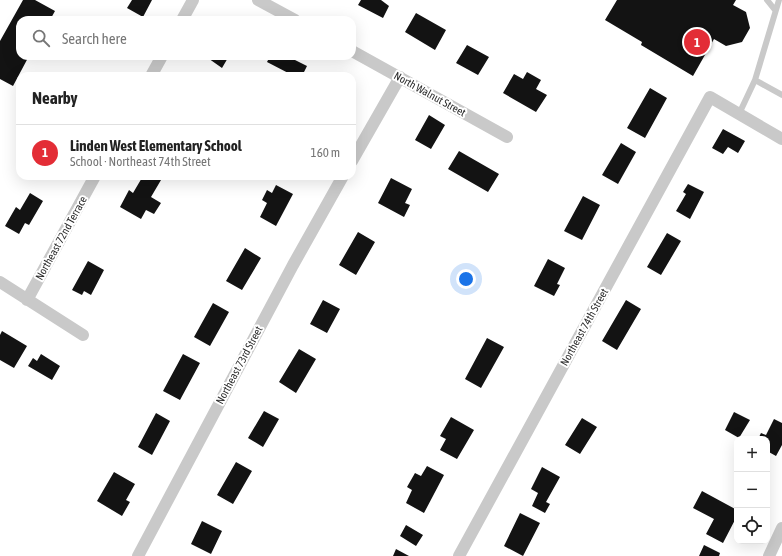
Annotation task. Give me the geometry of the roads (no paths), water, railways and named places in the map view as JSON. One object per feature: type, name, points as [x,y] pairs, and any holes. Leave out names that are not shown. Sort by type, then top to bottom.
[{"type":"street","points":[[184,16],[193,0]]},
{"type":"street","points":[[258,0],[288,16]]},
{"type":"street","name":"North Walnut Street","points":[[356,53],[508,137]]},
{"type":"street","points":[[153,72],[160,60]]},
{"type":"street","points":[[356,154],[400,77]]},
{"type":"street","name":"Northeast 74th Street","points":[[459,556],[710,97],[739,114]]},
{"type":"street","points":[[739,114],[782,139]]},
{"type":"street","name":"Northeast 72nd Terrace","points":[[27,300],[93,180]]},
{"type":"street","name":"Northeast 73rd Street","points":[[138,556],[293,265],[341,180]]},
{"type":"street","points":[[0,282],[82,335]]},
{"type":"street","points":[[769,556],[782,528]]},
{"type":"lane","points":[[767,0],[775,10]]},
{"type":"lane","points":[[739,114],[755,80],[779,0]]},
{"type":"lane","points":[[755,80],[782,96]]},
{"type":"place","name":"Linden West Elementary School","points":[[697,42]]}]
